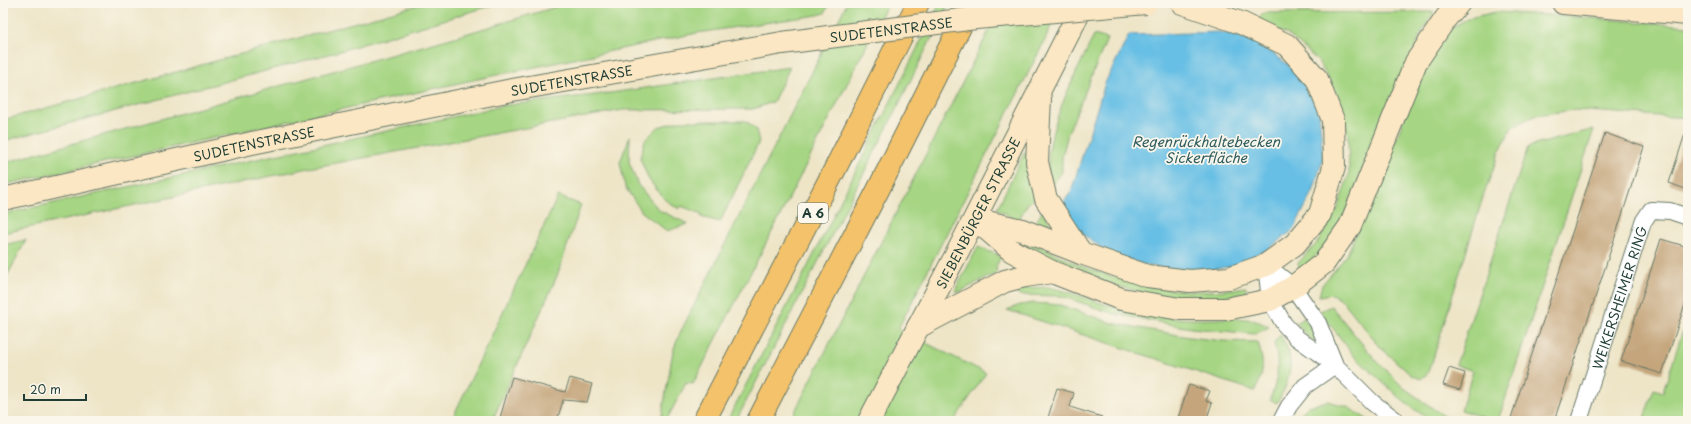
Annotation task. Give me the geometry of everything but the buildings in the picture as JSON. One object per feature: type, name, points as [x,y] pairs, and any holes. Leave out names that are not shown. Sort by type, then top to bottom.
[{"type":"highway","name":"A 6","points":[[704,421],[835,169],[918,3]]},
{"type":"highway","points":[[758,421],[878,190],[972,3]]},
{"type":"main road","name":"SIEBENBÜRGER STRASSE","points":[[868,421],[974,219],[1084,3]]},
{"type":"main road","name":"SUDETENSTRASSE","points":[[3,199],[252,143],[512,90],[782,42],[976,18],[1146,3]]},
{"type":"main road","points":[[974,219],[1022,230],[1081,253],[1147,276],[1190,281],[1230,278],[1266,265],[1296,244],[1320,214],[1334,167],[1333,120],[1317,79],[1287,45],[1241,23],[1182,3]]},
{"type":"main road","points":[[974,219],[1012,251],[1052,272],[1121,299],[1180,309],[1226,309],[1270,300],[1293,287],[1324,262],[1350,226],[1416,62],[1446,18],[1459,3]]},
{"type":"main road","points":[[1563,3],[1688,14]]},
{"type":"main road","points":[[1040,90],[1037,162],[1046,199],[1081,253]]},
{"type":"main road","points":[[918,327],[1005,281],[1052,272]]},
{"type":"street","name":"WEIKERSHEIMER RING","points":[[1579,421],[1643,222],[1651,210],[1670,211],[1688,216]]},
{"type":"street","points":[[1266,265],[1293,287],[1318,323],[1335,365]]},
{"type":"street","points":[[1266,265],[1270,300],[1284,324],[1296,338],[1335,365],[1373,403],[1396,421]]},
{"type":"street","points":[[1281,421],[1289,406],[1305,386],[1335,365]]},
{"type":"green space","points":[[425,3],[500,3],[340,51],[3,141],[3,120]]},
{"type":"green space","points":[[569,3],[829,3],[825,13],[818,15],[697,33],[459,83],[3,185],[3,163],[455,37]]},
{"type":"green space","points":[[847,3],[888,3],[693,384],[686,383],[666,421],[661,421],[673,351],[680,333]]},
{"type":"green space","points":[[940,3],[949,3],[884,134],[736,421],[727,421],[808,266]]},
{"type":"green space","points":[[1003,3],[1060,3],[1046,38],[898,329],[986,373],[954,421],[790,421]]},
{"type":"green space","points":[[1434,12],[1420,36],[1346,212],[1330,242],[1303,269],[1299,268],[1298,263],[1317,243],[1337,210],[1349,174],[1348,135],[1338,96],[1318,61],[1290,36],[1257,20],[1264,13]]},
{"type":"green space","points":[[1496,12],[1688,26],[1688,118],[1575,110],[1535,115],[1512,127],[1500,150],[1483,197],[1429,372],[1421,379],[1412,376],[1379,346],[1344,302],[1332,294],[1319,296],[1322,285],[1347,255],[1427,62],[1438,42],[1454,26],[1469,18]]},
{"type":"green space","points":[[1094,35],[1107,39],[1068,133],[1062,157],[1062,172],[1051,187],[1048,168],[1052,134],[1057,117],[1071,83]]},
{"type":"green space","points":[[790,67],[773,102],[753,109],[623,110],[309,168],[3,233],[3,214],[507,105],[603,94]]},
{"type":"green space","points":[[679,121],[746,121],[756,129],[759,142],[720,222],[701,217],[702,214],[681,206],[679,209],[665,200],[649,180],[640,158],[645,140],[658,127]]},
{"type":"green space","points":[[1594,129],[1498,421],[1461,410],[1473,371],[1456,365],[1528,147]]},
{"type":"green space","points":[[630,136],[629,162],[638,185],[659,210],[688,224],[667,231],[642,212],[625,187],[620,162]]},
{"type":"green space","points":[[1024,153],[1029,155],[1036,198],[1028,203],[1018,221],[997,209]]},
{"type":"green space","points":[[558,196],[581,205],[557,276],[492,421],[451,421]]},
{"type":"green space","points":[[1042,211],[1062,241],[1034,226]]},
{"type":"green space","points":[[1002,231],[1031,242],[1084,267],[1123,280],[1158,288],[1192,291],[1227,290],[1246,287],[1246,293],[1221,297],[1195,298],[1170,296],[1120,287],[1071,270],[1018,244]]},
{"type":"green space","points":[[26,240],[3,284],[3,245]]},
{"type":"green space","points":[[978,247],[1001,256],[996,267],[997,273],[960,292],[955,291]]},
{"type":"green space","points":[[1049,287],[1113,307],[1138,313],[1188,319],[1242,318],[1263,323],[1269,327],[1255,334],[1191,328],[1115,314],[1061,296],[1018,295],[1015,288]]},
{"type":"green space","points":[[1034,303],[1060,305],[1112,323],[1189,337],[1224,341],[1258,342],[1262,362],[1261,378],[1255,391],[1007,310],[1020,305]]},
{"type":"green space","points":[[1331,306],[1374,358],[1404,388],[1451,421],[1431,421],[1404,402],[1354,356],[1320,311]]},
{"type":"green space","points":[[1688,315],[1688,421],[1643,421],[1654,389],[1663,392]]},
{"type":"green space","points":[[1304,318],[1328,348],[1321,353],[1296,323]]},
{"type":"green space","points":[[1280,334],[1290,358],[1290,371],[1286,385],[1277,403],[1270,400],[1275,385],[1277,372],[1277,359],[1274,343]]},
{"type":"green space","points":[[1327,401],[1346,406],[1370,421],[1315,421],[1298,416],[1309,406]]},
{"type":"water","name":"Regenrückhaltebecken Sickerfläche","points":[[1220,32],[1257,41],[1296,71],[1319,111],[1323,158],[1313,192],[1293,230],[1267,250],[1233,266],[1196,272],[1148,266],[1107,252],[1080,232],[1061,206],[1071,192],[1105,83],[1129,35]]}]
